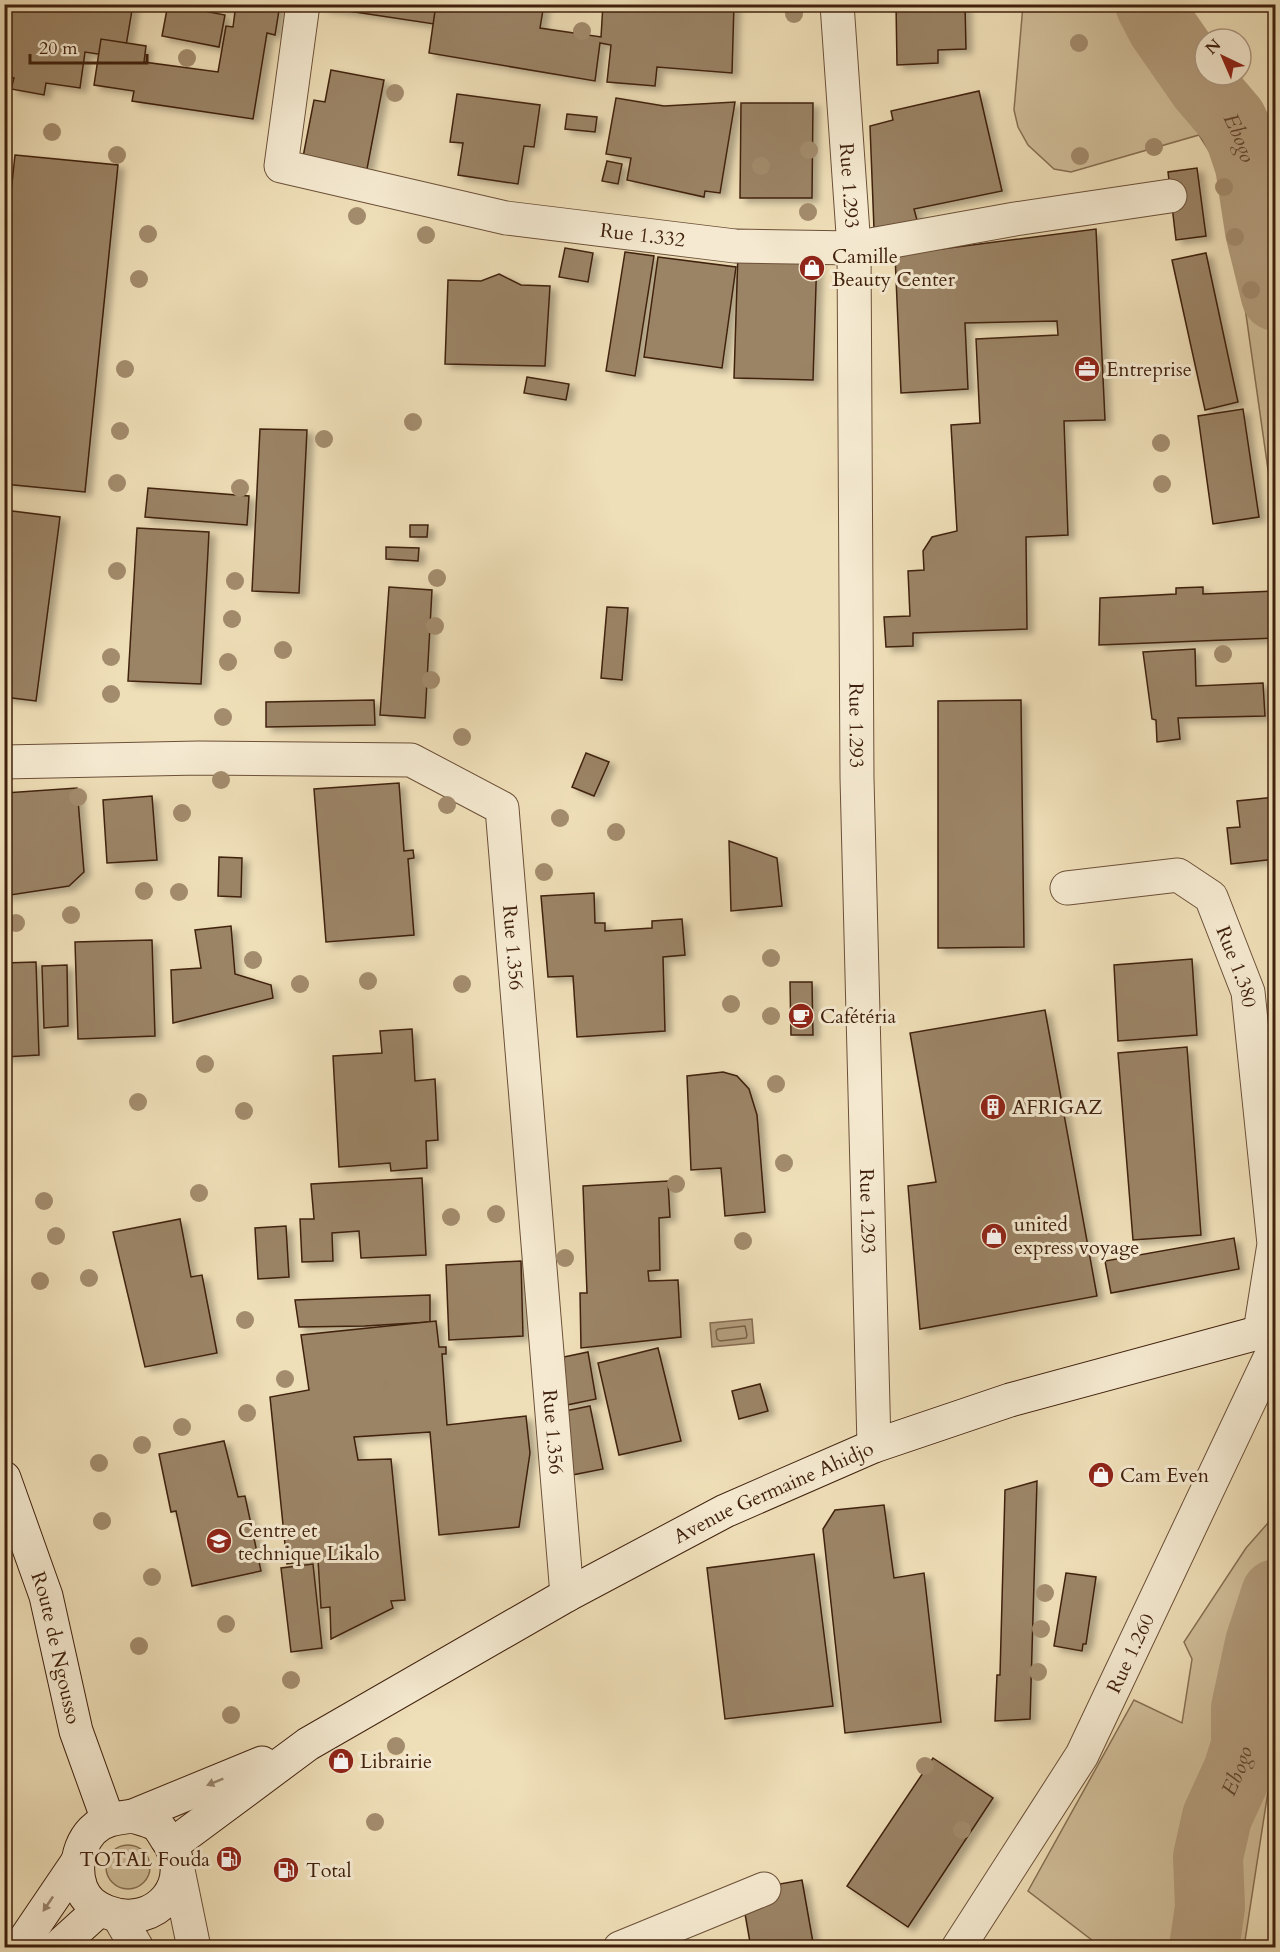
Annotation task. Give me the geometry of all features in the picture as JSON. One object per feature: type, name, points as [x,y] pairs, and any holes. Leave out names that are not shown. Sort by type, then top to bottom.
[{"type":"street","name":"Rue 1.332","points":[[303,4],[282,166],[506,218],[735,246],[854,248],[1015,219],[1170,196]]},
{"type":"street","name":"Rue 1.293","points":[[837,4],[854,248],[857,778],[874,1446]]},
{"type":"street","name":"Rue 1.356","points":[[4,762],[199,758],[411,760],[502,808],[567,1595]]},
{"type":"street","name":"Rue 1.380","points":[[1067,888],[1178,875],[1211,897],[1248,992],[1274,1245],[1270,1335]]},
{"type":"street","name":"Avenue Germaine Ahidjo","points":[[121,1818],[308,1744],[567,1595],[725,1511],[874,1446],[1010,1400],[1270,1335]]},
{"type":"street","name":"Rue 1.260","points":[[958,1947],[1082,1755],[1270,1335]]},
{"type":"street","name":"Route de Ngousso","points":[[4,1478],[46,1596],[76,1731],[121,1818]]},
{"type":"street","name":"Avenue Germaine Ahidjo","points":[[175,1857],[308,1744]]},
{"type":"street","points":[[137,1947],[110,1913],[85,1898],[79,1880],[78,1861],[82,1844],[93,1830],[121,1818],[156,1824],[175,1857],[194,1947]]},
{"type":"street","points":[[57,1947],[110,1913],[140,1916],[159,1906],[172,1890],[175,1857]]},
{"type":"street","points":[[19,1947],[78,1861]]},
{"type":"street","points":[[620,1947],[764,1889]]},
{"type":"shaded area","points":[[1023,5],[1169,5],[1193,42],[1193,87],[1223,87],[1265,146],[1276,180],[1275,519],[1235,237],[1230,184],[1199,135],[1071,172],[1054,169],[1028,145],[1018,127],[1014,110]]},
{"type":"shaded area","points":[[1275,1515],[1275,1746],[1244,1947],[1101,1947],[1028,1891],[1134,1700],[1182,1723],[1192,1659],[1184,1642],[1246,1548]]},
{"type":"shaded area","points":[[128,1845],[137,1846],[144,1851],[149,1858],[149,1876],[144,1883],[137,1888],[128,1889],[119,1888],[112,1883],[107,1876],[106,1867],[107,1858],[112,1851],[119,1846]]},
{"type":"water","points":[[752,1319],[754,1343],[712,1347],[710,1323]]},
{"type":"building","points":[[4,4],[133,4],[124,58],[85,52],[80,88],[46,83],[44,95],[11,89],[14,78],[4,77]]},
{"type":"building","points":[[168,4],[225,15],[219,47],[162,36]]},
{"type":"building","points":[[200,4],[261,4],[259,14]]},
{"type":"building","points":[[236,4],[280,4],[275,35],[267,33],[253,119],[132,101],[134,91],[94,85],[101,39],[146,46],[144,62],[218,72],[226,26],[233,27]]},
{"type":"building","points":[[322,4],[436,4],[434,24],[322,7]]},
{"type":"building","points":[[436,4],[544,4],[540,28],[601,37],[603,4],[734,4],[732,73],[657,67],[655,86],[607,82],[611,45],[600,43],[595,81],[429,53]]},
{"type":"building","points":[[896,4],[965,4],[966,49],[938,50],[938,63],[897,65]]},
{"type":"building","points":[[331,70],[384,80],[367,169],[303,157],[314,100],[325,102]]},
{"type":"building","points":[[979,91],[1002,191],[914,209],[917,220],[874,229],[870,126],[893,120],[891,111]]},
{"type":"building","points":[[457,94],[540,105],[534,147],[524,146],[518,184],[458,175],[463,143],[450,142]]},
{"type":"building","points":[[616,98],[664,106],[735,102],[720,193],[705,191],[704,197],[627,180],[631,158],[606,154]]},
{"type":"building","points":[[741,103],[813,103],[812,198],[740,198]]},
{"type":"building","points":[[567,114],[597,117],[595,132],[565,129]]},
{"type":"building","points":[[15,155],[118,165],[85,492],[4,484],[4,258]]},
{"type":"building","points":[[607,161],[622,164],[618,184],[602,181]]},
{"type":"building","points":[[1197,168],[1206,236],[1176,240],[1168,172]]},
{"type":"building","points":[[1096,229],[1105,420],[1064,421],[1068,535],[1026,537],[1027,629],[913,633],[913,646],[886,647],[884,617],[910,616],[908,571],[924,570],[923,551],[932,537],[957,531],[951,425],[980,423],[976,339],[1058,335],[1057,321],[965,323],[968,389],[901,393],[895,255]]},
{"type":"building","points":[[565,248],[593,253],[588,282],[559,277]]},
{"type":"building","points":[[625,252],[654,256],[635,376],[606,371]]},
{"type":"building","points":[[738,252],[817,254],[813,380],[734,378]]},
{"type":"building","points":[[1206,253],[1238,402],[1205,410],[1172,260]]},
{"type":"building","points":[[658,257],[736,267],[722,368],[644,357]]},
{"type":"building","points":[[499,274],[521,285],[550,286],[545,366],[445,364],[448,280],[481,281]]},
{"type":"building","points":[[527,377],[569,384],[566,400],[524,393]]},
{"type":"building","points":[[1243,409],[1259,517],[1213,524],[1198,416]]},
{"type":"building","points":[[260,429],[307,430],[299,593],[252,591]]},
{"type":"building","points":[[148,488],[249,496],[247,525],[145,517]]},
{"type":"building","points":[[4,510],[60,517],[36,701],[4,697]]},
{"type":"building","points":[[410,525],[428,525],[427,537],[410,537]]},
{"type":"building","points":[[137,528],[209,532],[201,684],[128,681]]},
{"type":"building","points":[[386,547],[419,548],[418,561],[386,559]]},
{"type":"building","points":[[389,587],[432,590],[425,718],[380,715]]},
{"type":"building","points":[[1203,587],[1203,594],[1276,591],[1276,638],[1099,645],[1100,598],[1176,594],[1176,588]]},
{"type":"building","points":[[607,607],[628,608],[622,680],[601,678]]},
{"type":"building","points":[[1195,649],[1196,686],[1263,683],[1265,716],[1178,718],[1180,739],[1157,742],[1156,720],[1152,719],[1143,652]]},
{"type":"building","points":[[374,700],[375,725],[266,727],[266,702]]},
{"type":"building","points":[[1021,700],[1024,947],[938,948],[938,701]]},
{"type":"building","points":[[586,753],[609,762],[594,796],[572,787]]},
{"type":"building","points":[[399,783],[404,851],[413,850],[414,858],[408,859],[414,935],[326,942],[314,789]]},
{"type":"building","points":[[4,784],[5,793],[77,788],[84,872],[69,886],[4,896]]},
{"type":"building","points":[[152,796],[157,860],[107,863],[103,800]]},
{"type":"building","points":[[1276,797],[1276,859],[1231,864],[1227,828],[1240,827],[1237,801]]},
{"type":"building","points":[[729,841],[777,858],[782,906],[731,911]]},
{"type":"building","points":[[219,857],[242,858],[241,897],[218,896]]},
{"type":"building","points":[[594,893],[595,923],[605,923],[605,931],[652,928],[652,921],[682,919],[685,955],[663,957],[665,1031],[577,1037],[573,976],[548,977],[541,896]]},
{"type":"building","points":[[231,926],[235,974],[271,985],[273,998],[173,1023],[171,970],[201,968],[195,930]]},
{"type":"building","points":[[152,940],[155,1036],[78,1039],[75,942]]},
{"type":"building","points":[[1192,959],[1197,1035],[1118,1041],[1114,965]]},
{"type":"building","points":[[36,962],[39,1055],[4,1057],[4,963]]},
{"type":"building","points":[[67,965],[68,1026],[44,1028],[42,966]]},
{"type":"building","points":[[790,982],[812,982],[813,1035],[791,1035]]},
{"type":"building","name":"AFRIGAZ","points":[[1045,1010],[1097,1296],[920,1329],[908,1186],[936,1182],[910,1033]]},
{"type":"building","points":[[412,1029],[415,1081],[435,1079],[438,1140],[426,1141],[427,1168],[391,1171],[390,1163],[339,1167],[333,1056],[382,1053],[380,1031]]},
{"type":"building","points":[[1187,1047],[1201,1235],[1133,1240],[1118,1053]]},
{"type":"building","points":[[723,1072],[737,1076],[749,1089],[757,1115],[765,1212],[725,1216],[721,1168],[691,1170],[687,1076]]},
{"type":"building","points":[[422,1178],[426,1255],[361,1258],[359,1231],[332,1233],[333,1261],[302,1262],[300,1219],[314,1219],[311,1184]]},
{"type":"building","points":[[668,1181],[670,1217],[659,1218],[660,1270],[648,1271],[649,1281],[678,1280],[681,1337],[581,1348],[580,1293],[587,1293],[583,1186]]},
{"type":"building","points":[[180,1219],[191,1277],[202,1275],[217,1353],[145,1367],[113,1232]]},
{"type":"building","points":[[286,1226],[289,1277],[258,1279],[255,1228]]},
{"type":"building","points":[[1234,1238],[1239,1269],[1111,1293],[1105,1261]]},
{"type":"building","points":[[521,1261],[523,1336],[449,1340],[446,1265]]},
{"type":"building","points":[[430,1295],[430,1322],[365,1326],[299,1327],[295,1300]]},
{"type":"building","points":[[436,1321],[439,1347],[446,1347],[446,1354],[442,1354],[447,1425],[526,1416],[530,1453],[519,1527],[439,1535],[430,1432],[354,1437],[358,1460],[391,1459],[405,1600],[391,1601],[393,1608],[331,1639],[330,1607],[321,1608],[318,1560],[287,1564],[270,1397],[309,1390],[301,1335]]},
{"type":"building","points":[[658,1348],[681,1441],[619,1455],[598,1363]]},
{"type":"building","points":[[588,1352],[596,1399],[562,1406],[554,1359]]},
{"type":"building","points":[[760,1384],[768,1411],[739,1419],[732,1391]]},
{"type":"building","points":[[590,1406],[603,1469],[572,1475],[560,1412]]},
{"type":"building","name":"Centre et technique Likalo","points":[[224,1441],[238,1497],[245,1496],[261,1571],[192,1586],[176,1511],[171,1512],[159,1454]]},
{"type":"building","points":[[1037,1481],[1030,1719],[995,1721],[997,1675],[1000,1675],[1005,1490]]},
{"type":"building","points":[[884,1505],[894,1578],[924,1573],[941,1722],[845,1733],[823,1529],[835,1510]]},
{"type":"building","points":[[814,1554],[833,1706],[725,1719],[707,1568]]},
{"type":"building","points":[[313,1564],[322,1648],[291,1652],[281,1568]]},
{"type":"building","points":[[1066,1573],[1096,1577],[1086,1644],[1083,1644],[1082,1651],[1054,1646]]},
{"type":"building","points":[[933,1758],[993,1798],[908,1927],[847,1886]]},
{"type":"building","points":[[802,1880],[814,1948],[751,1948],[741,1891]]},
{"type":"waterway","name":"Ebogo","points":[[1150,4],[1162,27],[1203,86],[1232,120],[1241,139],[1250,166],[1260,231],[1276,296]]},
{"type":"waterway","name":"Ebogo","points":[[1204,1948],[1210,1907],[1208,1857],[1217,1817],[1238,1771],[1246,1746],[1246,1708],[1260,1643],[1276,1594]]},
{"type":"place","name":"Camille Beauty Center","points":[[812,268]]},
{"type":"place","name":"Entreprise","points":[[1087,369]]},
{"type":"place","name":"Cafétéria","points":[[801,1016]]},
{"type":"place","name":"AFRIGAZ","points":[[993,1107]]},
{"type":"place","name":"united express voyage","points":[[994,1236]]},
{"type":"place","name":"Cam Even","points":[[1101,1475]]},
{"type":"place","name":"Centre et technique Likalo","points":[[219,1541]]},
{"type":"place","name":"Librairie","points":[[341,1761]]},
{"type":"place","name":"TOTAL Fouda","points":[[229,1859]]},
{"type":"place","name":"Total","points":[[286,1870]]}]
